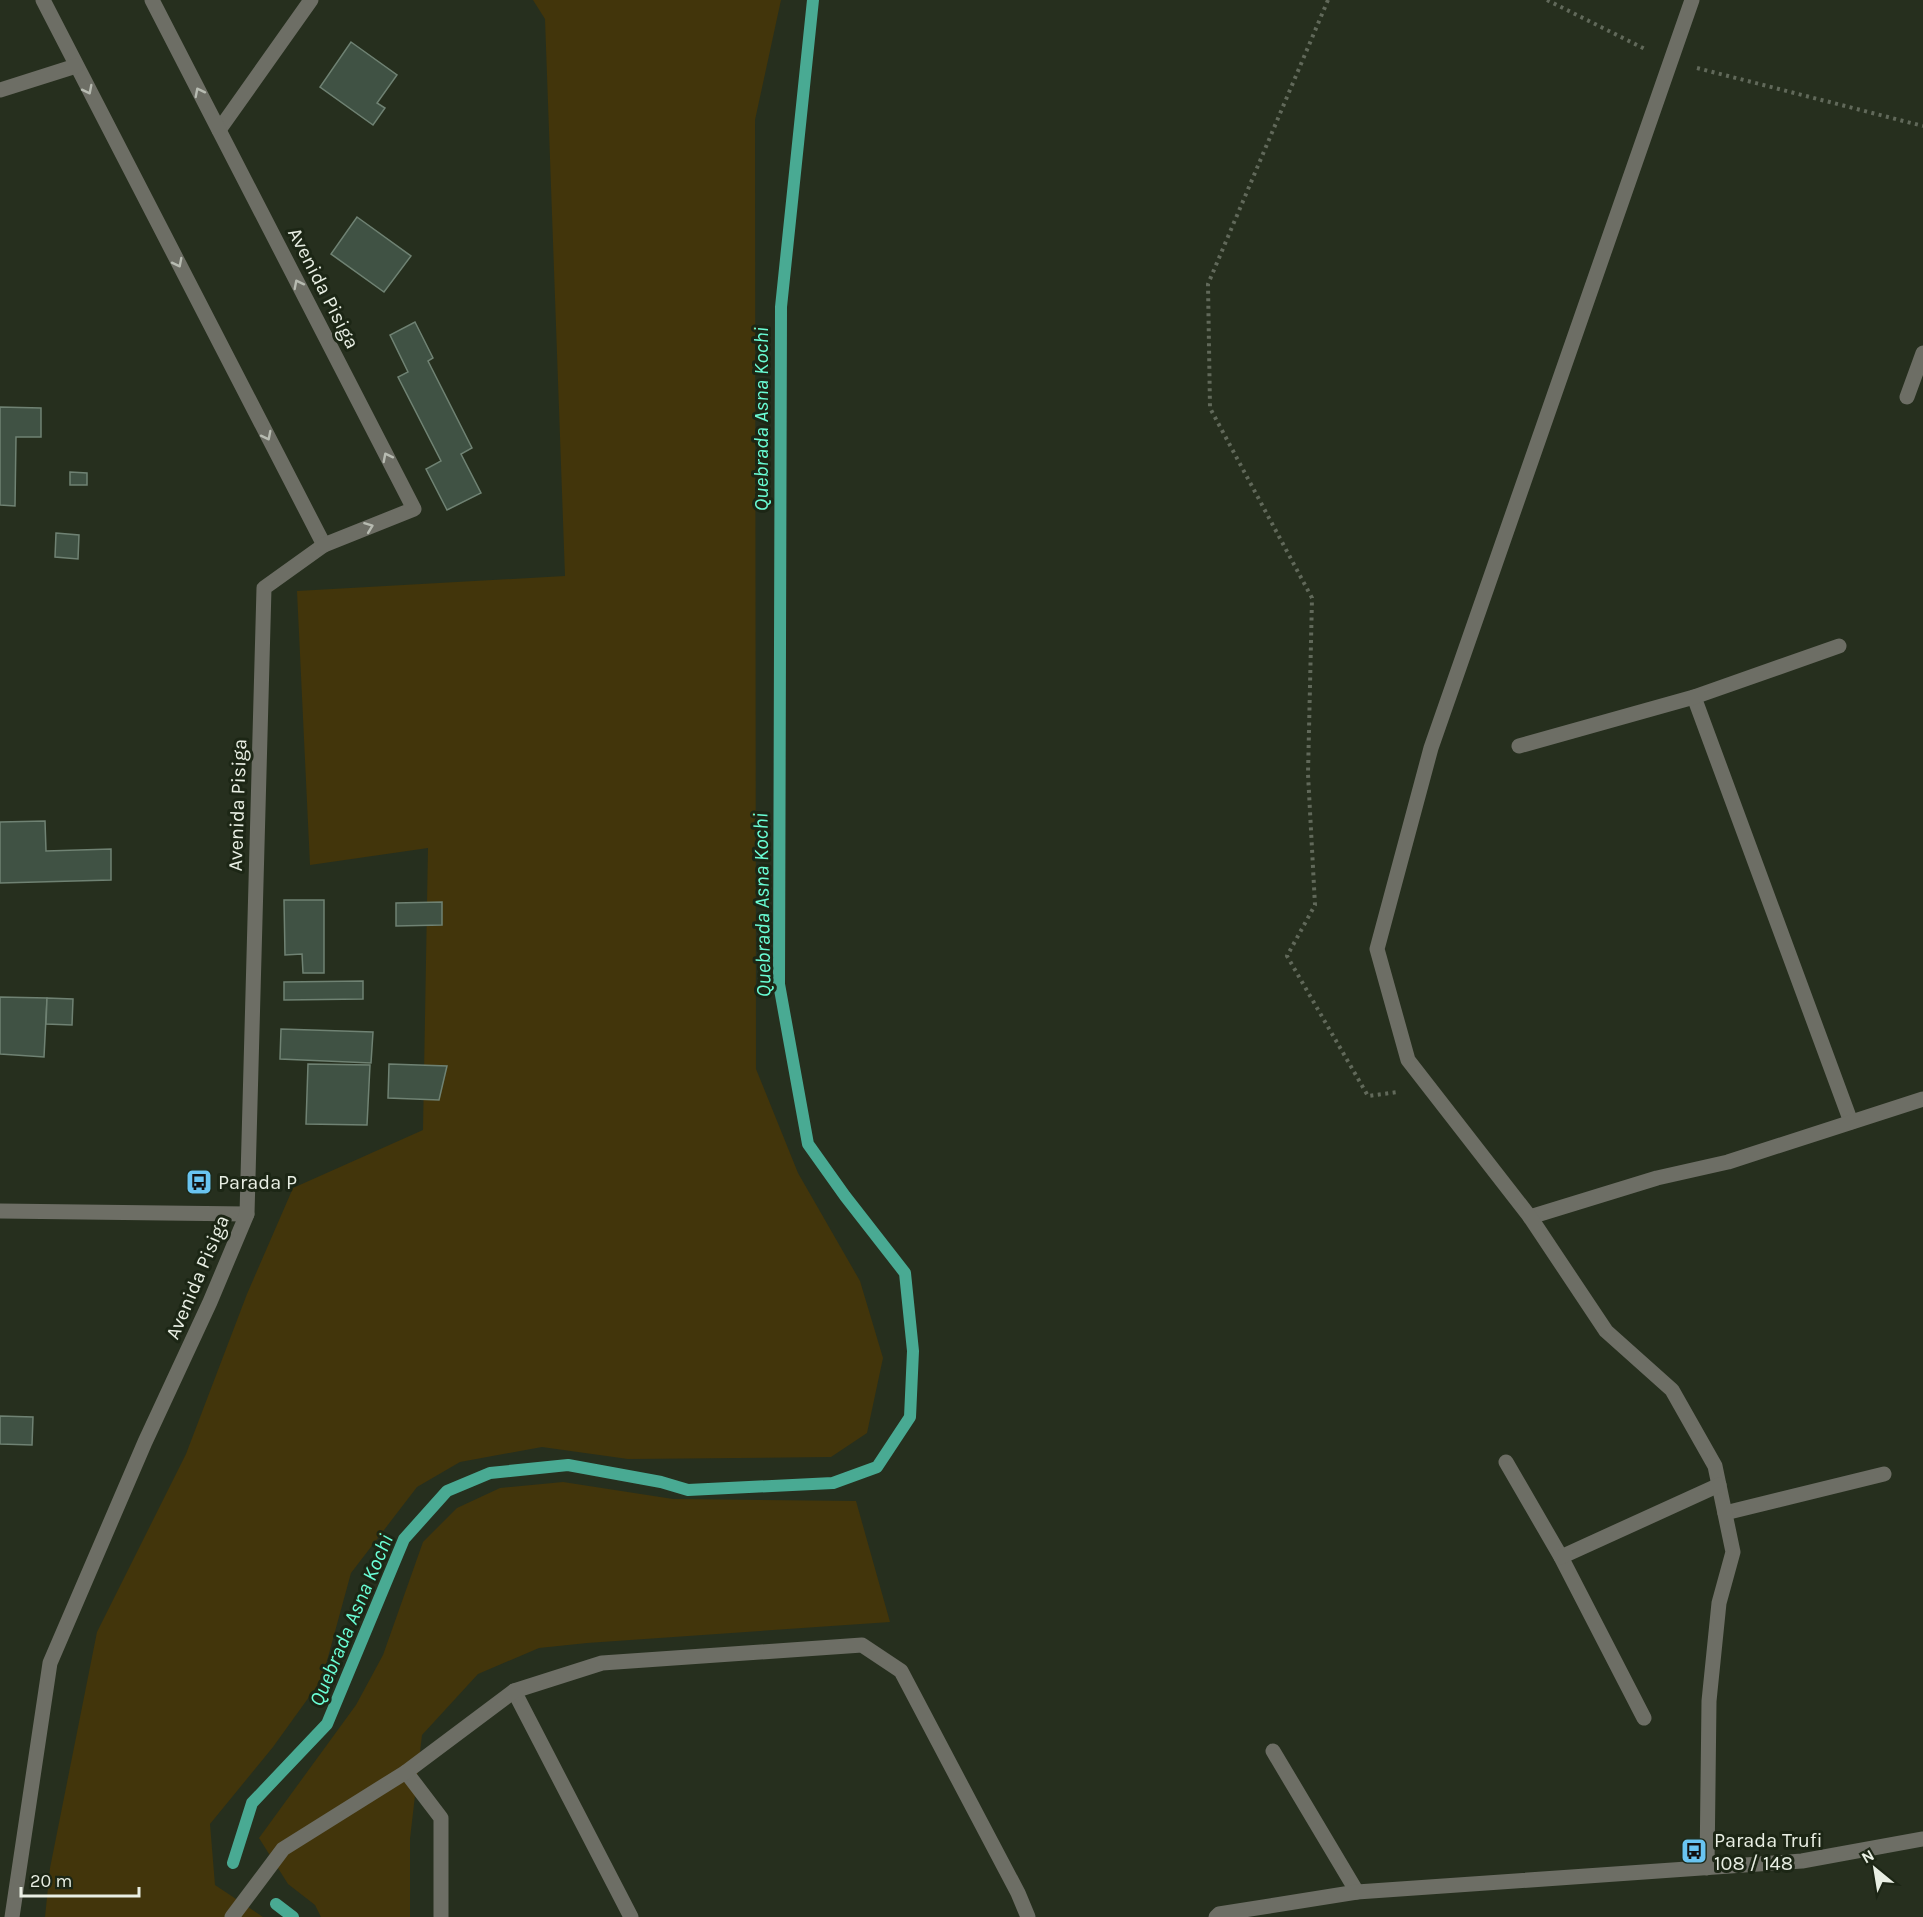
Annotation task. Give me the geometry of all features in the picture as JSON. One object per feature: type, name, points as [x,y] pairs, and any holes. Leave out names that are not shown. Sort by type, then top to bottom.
[{"type":"street","points":[[43,0],[324,545]]},
{"type":"street","name":"Avenida Pisiga","points":[[12,1917],[50,1663],[247,1214],[264,588],[324,545],[414,509],[152,0]]},
{"type":"street","points":[[219,130],[311,0]]},
{"type":"street","points":[[1692,0],[1431,748],[1377,949],[1408,1060],[1530,1217],[1606,1331],[1672,1390],[1715,1466],[1733,1552],[1719,1603],[1709,1701],[1707,1868]]},
{"type":"street","points":[[0,90],[76,66]]},
{"type":"street","points":[[1907,397],[1923,353]]},
{"type":"street","points":[[1519,746],[1694,697],[1839,646]]},
{"type":"street","points":[[1694,697],[1851,1122]]},
{"type":"street","points":[[1530,1217],[1657,1178],[1728,1162],[1923,1099]]},
{"type":"street","points":[[0,1210],[247,1214]]},
{"type":"street","points":[[1506,1462],[1561,1557],[1644,1718]]},
{"type":"street","points":[[1725,1513],[1884,1474]]},
{"type":"street","points":[[1561,1557],[1719,1485]]},
{"type":"street","points":[[232,1917],[282,1849],[406,1772],[514,1691],[603,1663],[862,1645],[901,1671],[1018,1893],[1028,1917]]},
{"type":"street","points":[[514,1691],[631,1917]]},
{"type":"street","points":[[1273,1751],[1357,1892]]},
{"type":"street","points":[[406,1772],[441,1818],[441,1917]]},
{"type":"street","points":[[1216,1917],[1220,1914],[1357,1892],[1802,1861],[1923,1839]]},
{"type":"path","points":[[1328,0],[1208,284],[1210,408],[1312,598],[1308,774],[1315,904],[1287,957],[1368,1096],[1430,1088]]},
{"type":"path","points":[[1546,0],[1671,62],[1923,126]]},
{"type":"shaded area","points":[[533,0],[781,0],[755,120],[756,1069],[798,1173],[860,1281],[883,1358],[867,1433],[831,1457],[628,1459],[542,1447],[460,1462],[417,1487],[351,1573],[322,1679],[273,1747],[210,1824],[215,1885],[263,1917],[45,1917],[50,1868],[97,1632],[186,1454],[247,1294],[293,1188],[423,1130],[428,848],[310,865],[297,591],[565,576],[545,19]]},
{"type":"shaded area","points":[[563,1482],[673,1499],[856,1501],[890,1622],[539,1648],[478,1674],[422,1735],[410,1839],[410,1917],[321,1917],[315,1905],[288,1884],[259,1838],[356,1705],[383,1655],[423,1542],[457,1508],[500,1488]]},
{"type":"building","points":[[351,42],[397,75],[377,103],[385,108],[373,125],[320,87]]},
{"type":"building","points":[[357,217],[411,256],[384,292],[331,254]]},
{"type":"building","points":[[415,322],[433,358],[428,361],[472,448],[461,454],[481,493],[447,510],[426,469],[441,461],[398,377],[408,372],[390,335]]},
{"type":"building","points":[[0,407],[41,408],[41,437],[16,437],[15,506],[0,505]]},
{"type":"building","points":[[70,472],[87,473],[87,485],[70,485]]},
{"type":"building","points":[[56,533],[79,535],[78,559],[55,557]]},
{"type":"building","points":[[45,821],[46,851],[111,849],[111,880],[0,883],[0,822]]},
{"type":"building","points":[[284,900],[324,900],[324,973],[303,973],[302,954],[285,955]]},
{"type":"building","points":[[442,902],[442,925],[396,926],[396,903]]},
{"type":"building","points":[[363,981],[363,999],[284,1000],[284,982]]},
{"type":"building","points":[[0,997],[47,998],[44,1057],[0,1054]]},
{"type":"building","points":[[47,998],[73,999],[72,1025],[46,1024]]},
{"type":"building","points":[[281,1029],[373,1032],[371,1063],[280,1059]]},
{"type":"building","points":[[308,1064],[370,1065],[367,1125],[306,1124]]},
{"type":"building","points":[[389,1064],[447,1066],[439,1100],[388,1098]]},
{"type":"building","points":[[0,1416],[33,1417],[32,1445],[0,1444]]},
{"type":"waterway","name":"Quebrada Asna Kochi","points":[[233,1863],[252,1803],[327,1724],[404,1539],[447,1491],[490,1473],[568,1465],[661,1482],[688,1490],[833,1483],[877,1467],[910,1417],[913,1351],[905,1273],[808,1144],[779,984],[781,307],[813,0]]},
{"type":"waterway","name":"Quebrada Asna Kochi","points":[[276,1904],[293,1917]]},
{"type":"place","name":"Parada P","points":[[199,1182]]},
{"type":"place","name":"Parada Trufi 108 / 148","points":[[1694,1851]]}]
